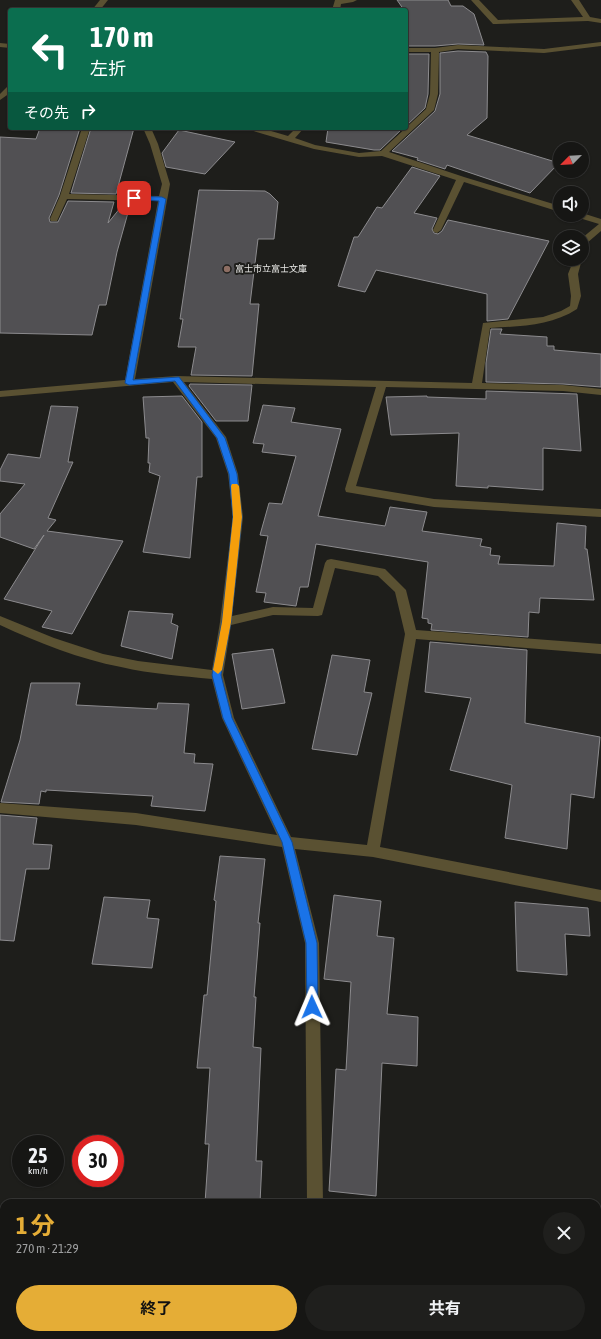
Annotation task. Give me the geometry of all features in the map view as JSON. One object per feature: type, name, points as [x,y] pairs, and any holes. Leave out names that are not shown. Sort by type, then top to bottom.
[{"type":"street","points":[[98,8],[104,0]]},
{"type":"street","points":[[336,8],[338,2],[353,0]]},
{"type":"street","points":[[475,0],[496,22],[588,19],[601,21]]},
{"type":"street","points":[[575,0],[588,19]]},
{"type":"street","points":[[408,50],[458,48],[544,51],[601,44]]},
{"type":"street","points":[[384,153],[430,110],[434,94],[435,50]]},
{"type":"street","points":[[0,98],[8,92]]},
{"type":"street","points":[[54,219],[64,196],[85,130]]},
{"type":"street","points":[[129,383],[166,184],[154,144],[148,130]]},
{"type":"street","points":[[260,130],[314,147],[359,155],[384,153],[461,179],[553,207]]},
{"type":"street","points":[[290,139],[298,130]]},
{"type":"street","points":[[437,230],[461,179]]},
{"type":"street","points":[[64,196],[162,199]]},
{"type":"street","points":[[589,218],[601,222]]},
{"type":"street","points":[[589,237],[601,226]]},
{"type":"street","points":[[477,385],[486,325],[536,321],[564,315],[574,307],[576,296],[574,274],[576,266]]},
{"type":"street","points":[[176,378],[221,438],[233,474],[238,517],[226,622],[217,675],[228,718],[287,842],[312,943],[315,1199]]},
{"type":"street","points":[[0,394],[176,378],[382,384],[477,385],[563,388],[601,392]]},
{"type":"street","points":[[382,384],[350,489],[434,503],[601,513]]},
{"type":"street","points":[[226,622],[273,611],[318,612],[331,563],[381,572],[400,590],[411,634],[373,852]]},
{"type":"street","points":[[0,620],[27,633],[98,657],[137,666],[217,675]]},
{"type":"street","points":[[411,634],[601,649]]},
{"type":"street","points":[[0,808],[136,819],[287,842],[373,852],[601,896]]},
{"type":"building","points":[[397,0],[448,0],[451,6],[463,6],[474,14],[484,45],[458,44],[408,46],[408,8],[403,8]]},
{"type":"building","points":[[458,51],[486,52],[488,56],[487,118],[467,135],[553,161],[553,169],[530,193],[447,165],[445,169],[417,160],[418,158],[392,151],[435,111],[440,94],[440,53]]},
{"type":"building","points":[[408,54],[429,54],[428,94],[425,108],[408,124]]},
{"type":"building","points":[[39,130],[79,130],[59,195],[49,218],[50,222],[58,222],[68,201],[114,202],[108,223],[125,202],[131,202],[117,252],[106,305],[99,305],[92,335],[0,333],[0,137],[36,139]]},
{"type":"building","points":[[90,130],[133,130],[116,194],[71,193]]},
{"type":"building","points":[[179,130],[235,142],[205,174],[166,167],[162,153]]},
{"type":"building","points":[[328,130],[401,130],[380,150],[326,142]]},
{"type":"building","points":[[412,167],[440,176],[414,213],[437,218],[432,229],[434,233],[438,234],[442,231],[448,220],[549,241],[508,319],[487,321],[487,294],[376,270],[365,292],[338,286],[354,237],[358,237],[377,207],[382,208]]},
{"type":"building","points":[[199,190],[265,191],[278,202],[274,239],[258,239],[250,304],[259,304],[252,376],[191,375],[196,347],[178,347],[183,319],[180,319]]},
{"type":"building","points":[[491,329],[502,329],[500,334],[547,337],[547,346],[554,346],[554,350],[601,354],[601,387],[563,384],[486,382],[486,363]]},
{"type":"building","points":[[190,384],[252,385],[248,421],[216,421],[189,386]]},
{"type":"building","points":[[486,391],[577,394],[581,451],[543,448],[543,490],[488,486],[488,488],[456,486],[459,433],[391,435],[386,397],[427,396],[486,399]]},
{"type":"building","points":[[182,396],[202,422],[202,477],[197,477],[190,558],[143,552],[160,476],[149,472],[149,438],[146,438],[143,397]]},
{"type":"building","points":[[263,405],[295,408],[291,422],[341,429],[318,516],[385,526],[390,507],[427,512],[422,531],[482,539],[480,546],[491,548],[490,555],[500,556],[498,564],[554,566],[557,523],[586,526],[585,549],[587,549],[594,600],[540,598],[539,613],[529,612],[528,637],[431,630],[432,624],[428,623],[428,619],[422,618],[428,562],[316,544],[308,587],[300,587],[296,606],[264,602],[266,593],[256,592],[268,536],[260,535],[269,503],[282,504],[296,456],[262,452],[264,444],[253,443]]},
{"type":"building","points":[[51,406],[78,407],[68,462],[73,462],[48,518],[56,520],[47,531],[123,541],[72,634],[42,627],[52,611],[4,599],[44,535],[34,549],[0,537],[0,514],[25,484],[0,481],[0,470],[8,454],[40,458]]},
{"type":"building","points":[[129,611],[173,614],[171,623],[178,626],[172,659],[121,646]]},
{"type":"building","points":[[430,642],[527,650],[525,723],[600,737],[594,798],[571,794],[567,849],[505,838],[512,785],[450,770],[471,698],[425,692]]},
{"type":"building","points":[[273,649],[285,703],[242,709],[232,654]]},
{"type":"building","points":[[332,655],[370,660],[364,692],[372,693],[357,755],[312,749]]},
{"type":"building","points":[[31,683],[80,683],[76,705],[157,709],[158,703],[189,704],[184,753],[195,754],[194,763],[213,764],[205,811],[151,806],[153,796],[46,790],[46,792],[41,791],[39,804],[1,802],[20,740]]},
{"type":"building","points":[[0,815],[37,818],[33,844],[52,845],[49,869],[26,869],[14,941],[0,940]]},
{"type":"building","points":[[220,856],[265,859],[258,923],[260,923],[254,997],[256,997],[253,1047],[261,1048],[256,1161],[262,1161],[260,1199],[205,1199],[209,1144],[205,1144],[210,1068],[197,1068],[204,995],[207,995],[216,901],[214,900]]},
{"type":"building","points":[[334,895],[381,901],[377,936],[394,938],[387,1014],[418,1017],[417,1066],[382,1063],[376,1196],[329,1191],[336,1069],[346,1070],[351,982],[324,979]]},
{"type":"building","points":[[104,897],[150,900],[147,918],[159,919],[152,968],[92,964]]},
{"type":"building","points":[[515,902],[588,908],[590,936],[565,934],[567,975],[517,971]]},
{"type":"slow traffic","points":[[218,670],[226,622],[238,517],[235,486]]},
{"type":"place","name":"富士市立富士文庫","points":[[227,269]]},
{"type":"route","points":[[134,198],[162,199],[129,383],[176,378],[221,438],[233,474],[238,517],[226,622],[217,675],[228,718],[287,842],[312,943],[312,1007]]}]
